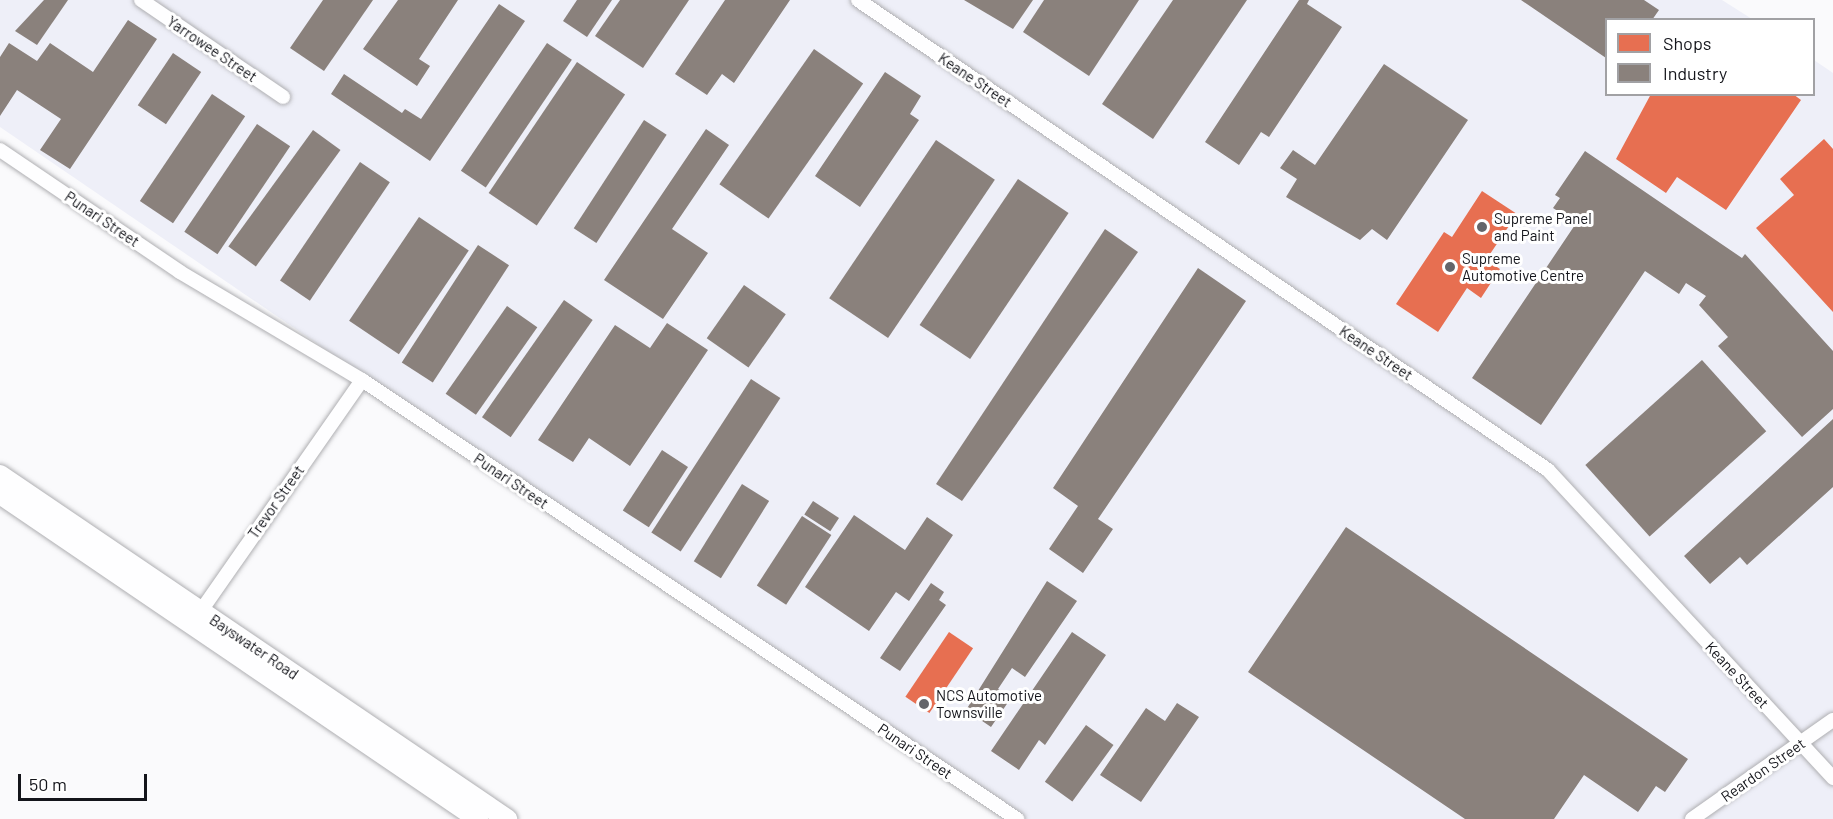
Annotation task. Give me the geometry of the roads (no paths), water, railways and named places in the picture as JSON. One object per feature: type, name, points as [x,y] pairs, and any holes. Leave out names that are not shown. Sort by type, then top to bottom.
[{"type":"main road","name":"Bayswater Road","points":[[0,475],[196,618],[477,814],[507,819]]},
{"type":"main road","name":"Bayswater Road","points":[[0,494],[196,618]]},
{"type":"street","name":"Yarrowee Street","points":[[141,0],[283,97]]},
{"type":"street","name":"Keane Street","points":[[858,0],[1548,470],[1833,778]]},
{"type":"street","name":"Punari Street","points":[[0,150],[180,272],[362,381],[1017,819]]},
{"type":"street","name":"Trevor Street","points":[[196,618],[362,381]]},
{"type":"street","name":"Reardon Street","points":[[1692,819],[1833,720]]},
{"type":"place","name":"Supreme Panel and Paint","points":[[1482,227]]},
{"type":"place","name":"Supreme Automotive Centre","points":[[1450,267]]},
{"type":"place","name":"NCS Automotive Townsville","points":[[924,704]]}]
